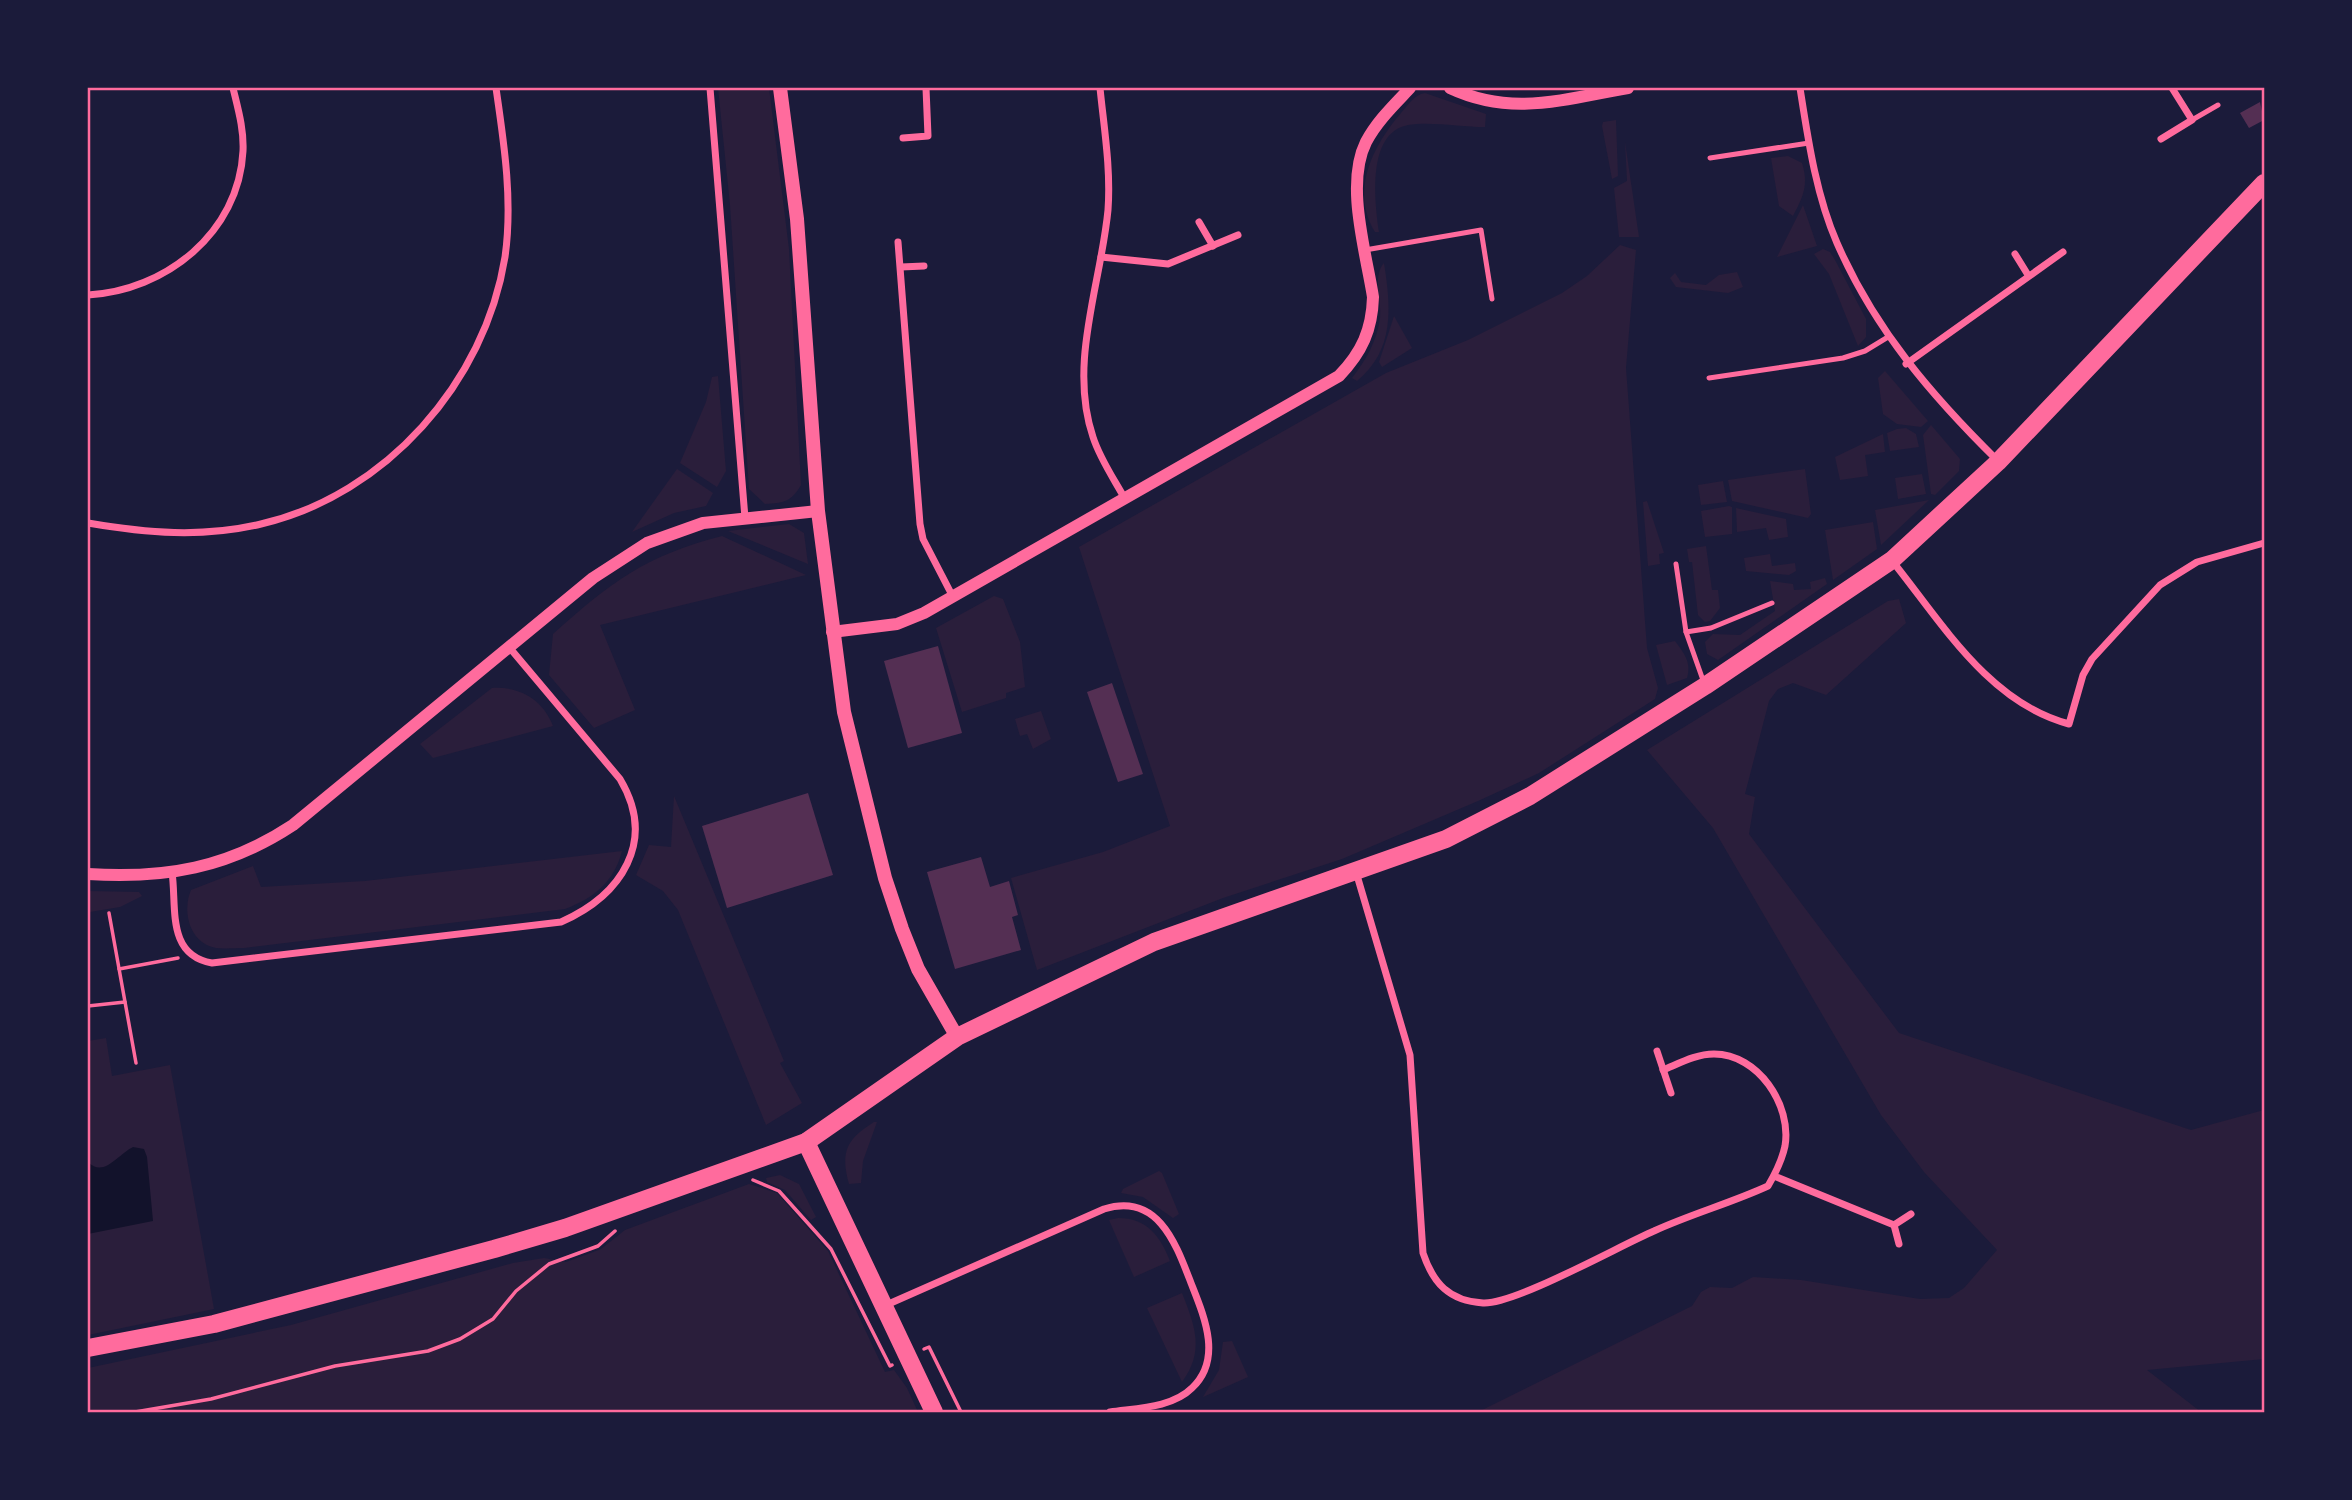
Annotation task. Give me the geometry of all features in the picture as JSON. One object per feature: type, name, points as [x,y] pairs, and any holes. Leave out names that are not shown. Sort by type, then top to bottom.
[{"type":"main road","points":[[780,88],[797,219],[818,511],[844,712],[886,878],[918,969],[957,1037]]},
{"type":"main road","points":[[88,1348],[214,1324],[494,1249],[565,1228],[806,1142],[957,1037],[1154,942],[1446,839],[1530,796],[1705,686],[1892,559],[1998,462],[2264,183]]},
{"type":"main road","points":[[806,1142],[934,1412]]},
{"type":"street","points":[[88,295],[108,294],[144,285],[170,271],[194,253],[213,233],[226,212],[243,155],[243,133],[233,88]]},
{"type":"street","points":[[88,523],[141,532],[180,534],[262,524],[306,511],[369,475],[425,426],[459,382],[488,320],[501,277],[508,230],[508,188],[496,88]]},
{"type":"street","points":[[710,88],[745,517]]},
{"type":"street","points":[[903,138],[928,136],[926,88]]},
{"type":"street","points":[[1100,88],[1109,193],[1101,257],[1088,316],[1087,413],[1097,450],[1126,500]]},
{"type":"street","points":[[832,632],[897,624],[953,597],[1325,386],[1346,368],[1365,342],[1372,313],[1373,297],[1357,190],[1361,157],[1378,123],[1410,88]]},
{"type":"street","points":[[1450,88],[1493,104],[1513,105],[1539,104],[1628,88]]},
{"type":"street","points":[[1800,88],[1809,143],[1836,242],[1888,337],[1906,363],[1944,408],[1998,462]]},
{"type":"street","points":[[2161,139],[2192,120],[2172,88]]},
{"type":"street","points":[[1199,222],[1213,246]]},
{"type":"street","points":[[1101,257],[1168,264],[1238,235]]},
{"type":"street","points":[[898,242],[920,524],[923,539],[953,597]]},
{"type":"street","points":[[1906,363],[2063,252]]},
{"type":"street","points":[[2015,254],[2028,275]]},
{"type":"street","points":[[901,267],[923,265]]},
{"type":"street","points":[[88,874],[172,872],[221,863],[271,839],[593,578],[635,550],[703,523],[818,511]]},
{"type":"street","points":[[1892,559],[1988,678],[2019,703],[2069,724],[2083,675],[2092,659],[2160,585],[2197,562],[2264,543]]},
{"type":"street","points":[[172,872],[177,936],[188,953],[204,962],[218,963],[561,922],[583,912],[604,896],[622,875],[634,847],[632,799],[620,779],[509,647]]},
{"type":"street","points":[[1356,871],[1410,1055],[1420,1230],[1423,1253],[1435,1283],[1469,1301],[1500,1302],[1655,1230],[1768,1186],[1785,1145],[1784,1119],[1760,1073],[1733,1057],[1716,1054],[1697,1056],[1663,1070]]},
{"type":"street","points":[[1657,1051],[1671,1093]]},
{"type":"street","points":[[1774,1176],[1894,1225]]},
{"type":"street","points":[[883,1306],[1104,1209],[1127,1206],[1147,1212],[1165,1226],[1175,1241],[1206,1322],[1208,1353],[1201,1377],[1179,1398],[1110,1412]]},
{"type":"street","points":[[1894,1225],[1911,1214]]},
{"type":"street","points":[[1894,1225],[1899,1244]]},
{"type":"lane","points":[[2192,120],[2218,105]]},
{"type":"lane","points":[[1710,158],[1809,143]]},
{"type":"lane","points":[[1365,250],[1481,230],[1492,299]]},
{"type":"lane","points":[[1709,378],[1843,358],[1865,351],[1888,337]]},
{"type":"lane","points":[[1676,564],[1686,632],[1705,686]]},
{"type":"lane","points":[[1686,632],[1711,628],[1772,603]]},
{"type":"path","points":[[109,913],[136,1063]]},
{"type":"path","points":[[119,969],[177,959],[188,953]]},
{"type":"path","points":[[88,1006],[125,1002]]},
{"type":"path","points":[[750,1179],[779,1191],[831,1249],[876,1341]]},
{"type":"path","points":[[135,1412],[211,1399],[335,1366],[428,1351],[460,1339],[493,1318],[516,1291],[549,1264],[598,1246],[621,1226]]},
{"type":"shaded area","points":[[718,88],[769,88],[789,249],[801,485],[790,498],[777,503],[765,504],[749,489],[730,205]]},
{"type":"shaded area","points":[[1425,93],[1486,114],[1485,127],[1417,124],[1395,131],[1385,141],[1379,155],[1375,188],[1379,232],[1375,232],[1365,200],[1368,169],[1391,126],[1412,101]]},
{"type":"shaded area","points":[[1616,120],[1618,176],[1612,179],[1602,126],[1603,122]]},
{"type":"shaded area","points":[[1625,142],[1639,237],[1619,237],[1614,188],[1627,181]]},
{"type":"shaded area","points":[[1788,156],[1802,163],[1805,178],[1802,197],[1793,216],[1779,206],[1771,158]]},
{"type":"shaded area","points":[[1803,205],[1817,246],[1777,257]]},
{"type":"shaded area","points":[[1620,245],[1636,250],[1626,368],[1647,648],[1658,688],[1655,699],[1539,773],[1478,801],[1342,859],[1223,898],[1037,970],[1011,878],[1103,852],[1170,826],[1079,547],[1386,373],[1468,340],[1562,293],[1587,276]]},
{"type":"shaded area","points":[[1823,249],[1830,252],[1835,260],[1866,319],[1866,337],[1858,346],[1829,274],[1814,254]]},
{"type":"shaded area","points":[[1384,263],[1389,311],[1384,342],[1369,369],[1357,381],[1352,378],[1370,350],[1379,326],[1378,282],[1380,268]]},
{"type":"shaded area","points":[[1737,272],[1743,287],[1728,293],[1676,287],[1670,278],[1675,273],[1681,282],[1706,285],[1719,275]]},
{"type":"shaded area","points":[[1394,316],[1412,348],[1382,367],[1379,362]]},
{"type":"shaded area","points":[[1885,371],[1928,421],[1921,427],[1897,424],[1883,414],[1878,378]]},
{"type":"shaded area","points":[[718,376],[726,471],[717,487],[680,463],[706,402],[712,377]]},
{"type":"shaded area","points":[[1931,425],[1960,459],[1959,471],[1935,495],[1931,494],[1923,435]]},
{"type":"shaded area","points":[[1906,428],[1916,434],[1919,447],[1890,451],[1887,433]]},
{"type":"shaded area","points":[[1883,434],[1885,452],[1865,455],[1868,476],[1840,480],[1835,457]]},
{"type":"shaded area","points":[[677,469],[713,493],[706,506],[674,513],[632,532]]},
{"type":"shaded area","points":[[1805,469],[1811,514],[1808,518],[1732,501],[1728,480]]},
{"type":"shaded area","points":[[1922,474],[1926,494],[1898,499],[1895,478]]},
{"type":"shaded area","points":[[1723,481],[1727,502],[1701,505],[1698,485]]},
{"type":"shaded area","points":[[1929,500],[1881,545],[1875,510]]},
{"type":"shaded area","points":[[1647,501],[1664,553],[1659,554],[1660,564],[1648,566],[1643,502]]},
{"type":"shaded area","points":[[1732,507],[1732,534],[1705,537],[1701,511]]},
{"type":"shaded area","points":[[1736,508],[1786,519],[1788,537],[1769,540],[1766,528],[1737,532]]},
{"type":"shaded area","points":[[1873,522],[1877,549],[1833,580],[1825,530]]},
{"type":"shaded area","points":[[789,524],[804,533],[808,564],[728,531]]},
{"type":"shaded area","points":[[722,536],[806,575],[600,625],[635,710],[594,728],[549,675],[553,634],[630,573],[671,552]]},
{"type":"shaded area","points":[[1706,546],[1712,590],[1718,590],[1720,608],[1710,621],[1705,622],[1698,615],[1692,562],[1689,562],[1687,549]]},
{"type":"shaded area","points":[[1770,554],[1772,566],[1795,563],[1796,571],[1789,575],[1746,571],[1744,558]]},
{"type":"shaded area","points":[[1825,578],[1827,584],[1718,660],[1707,654],[1705,642],[1713,634],[1740,635],[1775,611],[1770,581],[1793,584],[1794,590],[1811,589],[1810,582]]},
{"type":"shaded area","points":[[994,596],[1003,599],[1020,642],[1025,687],[1006,693],[1006,698],[962,712],[936,628]]},
{"type":"shaded area","points":[[1899,599],[1906,623],[1826,695],[1793,683],[1778,689],[1769,701],[1745,794],[1755,797],[1749,834],[1899,1033],[2191,1130],[2264,1110],[2264,1359],[2147,1370],[2201,1412],[1478,1412],[1692,1306],[1701,1292],[1710,1287],[1732,1288],[1753,1277],[1801,1280],[1920,1299],[1949,1298],[1964,1288],[1997,1250],[1924,1172],[1881,1115],[1713,828],[1647,750],[1888,601]]},
{"type":"shaded area","points":[[1675,641],[1686,658],[1688,673],[1687,678],[1667,685],[1656,645]]},
{"type":"shaded area","points":[[492,688],[512,689],[529,696],[543,709],[553,726],[433,758],[420,744]]},
{"type":"shaded area","points":[[1041,711],[1051,739],[1033,749],[1027,734],[1020,736],[1015,719]]},
{"type":"shaded area","points":[[674,796],[784,1061],[780,1063],[802,1103],[766,1125],[678,910],[663,891],[636,875],[649,845],[671,847]]},
{"type":"shaded area","points":[[622,851],[614,872],[601,888],[585,900],[565,909],[244,948],[216,948],[207,945],[194,933],[188,916],[191,890],[253,866],[261,887],[365,881]]},
{"type":"shaded area","points":[[88,891],[139,892],[142,896],[120,907],[88,912]]},
{"type":"shaded area","points":[[106,1038],[112,1076],[170,1065],[214,1309],[88,1335],[88,1041]]},
{"type":"shaded area","points":[[877,1122],[863,1161],[861,1183],[849,1184],[845,1163],[848,1147],[857,1134]]},
{"type":"shaded area","points":[[133,1147],[144,1149],[147,1157],[153,1221],[88,1234],[88,1162],[100,1168]]},
{"type":"shaded area","points":[[1159,1171],[1179,1214],[1173,1218],[1143,1197],[1121,1193],[1123,1189]]},
{"type":"shaded area","points":[[780,1175],[799,1184],[816,1217],[811,1220],[785,1190],[767,1182],[766,1178]]},
{"type":"shaded area","points":[[749,1184],[777,1193],[828,1251],[885,1372],[894,1370],[907,1388],[918,1412],[88,1412],[88,1368],[291,1325],[513,1263],[544,1258],[566,1262],[601,1249],[625,1230]]},
{"type":"shaded area","points":[[1118,1218],[1145,1225],[1157,1236],[1170,1261],[1134,1277],[1109,1220]]},
{"type":"shaded area","points":[[1182,1293],[1194,1327],[1196,1349],[1194,1360],[1182,1382],[1147,1308]]},
{"type":"shaded area","points":[[1232,1341],[1248,1377],[1203,1397],[1219,1370],[1223,1342]]},
{"type":"building","points":[[2260,102],[2264,120],[2249,128],[2240,113]]},
{"type":"building","points":[[938,646],[962,733],[908,748],[884,661]]},
{"type":"building","points":[[1112,683],[1143,774],[1118,782],[1087,692]]},
{"type":"building","points":[[808,793],[833,875],[727,908],[702,826]]},
{"type":"building","points":[[981,857],[990,887],[1009,881],[1018,915],[1012,917],[1021,950],[955,969],[927,872]]}]
